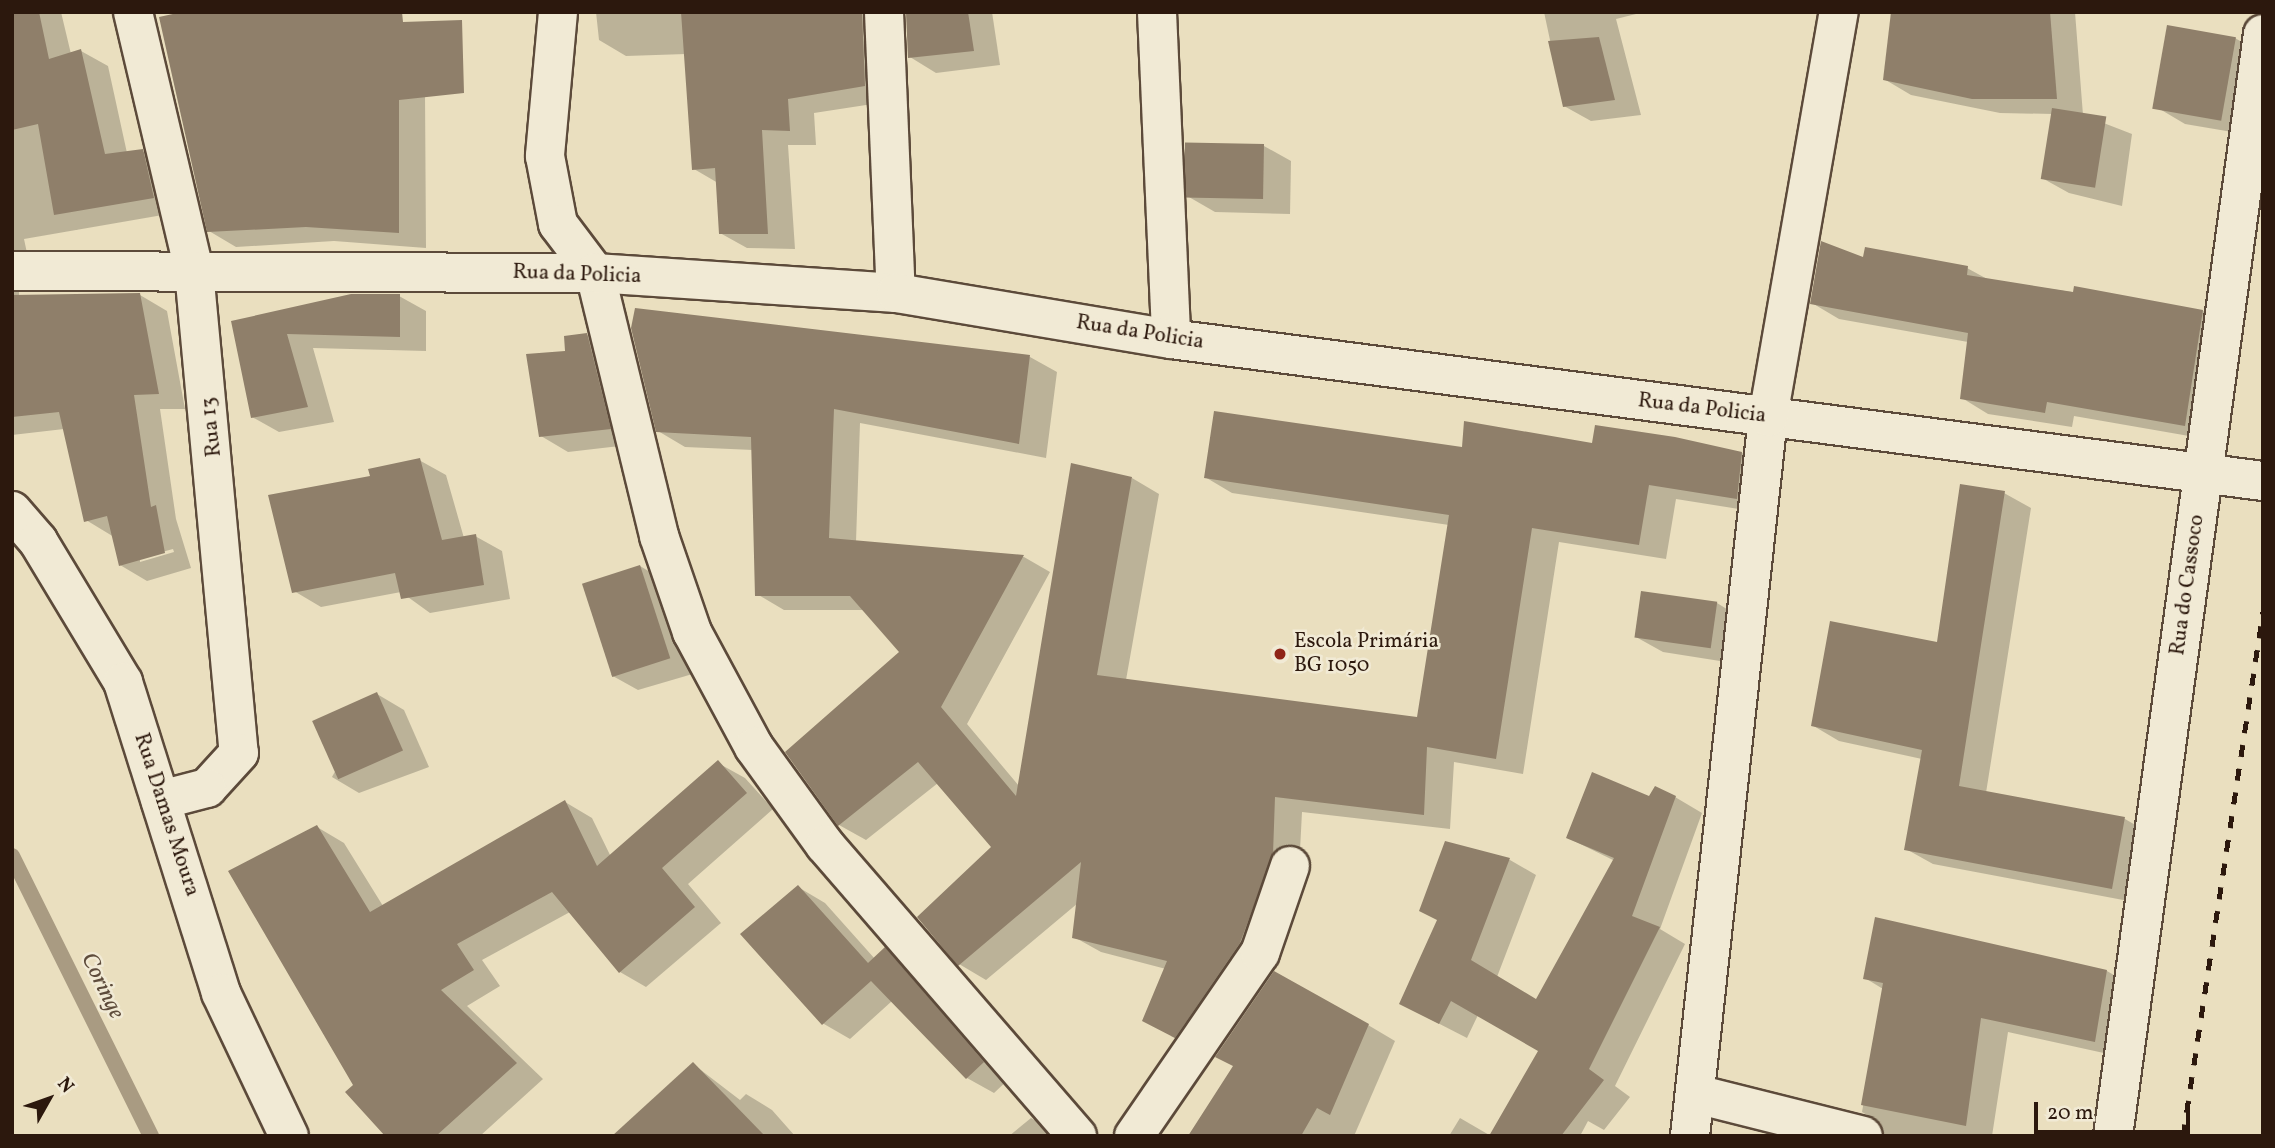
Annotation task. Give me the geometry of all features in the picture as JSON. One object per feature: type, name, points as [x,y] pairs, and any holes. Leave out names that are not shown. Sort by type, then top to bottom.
[{"type":"street","name":"Rua 13","points":[[133,12],[194,271],[239,753],[207,788],[161,800]]},
{"type":"street","points":[[558,12],[545,156],[558,224],[595,273],[659,536],[692,632],[754,747],[825,845],[1077,1136]]},
{"type":"street","points":[[884,12],[896,293]]},
{"type":"street","points":[[1157,12],[1171,339]]},
{"type":"street","points":[[1690,1136],[1768,417],[1839,12]]},
{"type":"street","name":"Rua do Cassoco","points":[[2113,1136],[2263,34]]},
{"type":"street","name":"Rua da Policia","points":[[12,271],[595,273],[896,293],[1171,339],[2263,481]]},
{"type":"street","name":"Rua Damas Moura","points":[[12,511],[124,682],[221,993],[289,1136]]},
{"type":"street","points":[[1134,1136],[1260,953],[1290,866]]},
{"type":"street","points":[[1696,1094],[1863,1136]]},
{"type":"building","points":[[12,12],[39,12],[49,59],[81,49],[105,154],[143,149],[154,198],[54,215],[38,124],[12,130]]},
{"type":"building","points":[[182,12],[402,12],[403,22],[462,20],[464,93],[399,100],[399,233],[306,227],[207,232],[159,17]]},
{"type":"building","points":[[681,12],[862,12],[865,86],[788,99],[790,131],[762,130],[768,234],[719,234],[715,168],[692,170]]},
{"type":"building","points":[[906,12],[968,12],[974,51],[908,58]]},
{"type":"building","points":[[1891,12],[2050,12],[2057,99],[1972,99],[1883,80]]},
{"type":"building","points":[[2167,25],[2236,37],[2221,121],[2152,109]]},
{"type":"building","points":[[1599,37],[1615,100],[1563,107],[1548,41]]},
{"type":"building","points":[[2052,108],[2106,117],[2095,188],[2041,179]]},
{"type":"building","points":[[1185,143],[1264,144],[1263,199],[1184,198]]},
{"type":"building","points":[[1821,241],[1863,257],[1865,247],[1968,266],[1967,275],[2073,292],[2074,286],[2203,310],[2185,426],[2047,402],[2045,413],[1960,399],[1968,333],[1810,304]]},
{"type":"building","points":[[140,293],[159,394],[134,395],[151,507],[156,505],[165,553],[119,566],[107,516],[84,522],[59,412],[12,417],[12,295]]},
{"type":"building","points":[[351,294],[400,294],[400,337],[287,334],[308,407],[251,418],[231,321]]},
{"type":"building","points":[[635,308],[1030,355],[1019,444],[834,409],[829,538],[1024,555],[941,707],[1016,796],[1071,463],[1132,477],[1097,675],[1417,717],[1449,515],[1204,478],[1214,411],[1462,447],[1464,421],[1592,443],[1595,425],[1675,437],[1742,452],[1737,499],[1649,485],[1639,545],[1532,528],[1496,759],[1427,747],[1424,815],[1275,797],[1273,854],[1240,943],[1175,1038],[1142,1021],[1167,961],[1072,938],[1081,862],[958,966],[917,917],[991,847],[918,762],[838,826],[785,752],[899,652],[850,596],[755,596],[751,437],[656,432],[631,328]]},
{"type":"building","points":[[587,333],[611,429],[539,437],[526,354],[565,351],[564,336]]},
{"type":"building","points":[[420,458],[442,540],[476,534],[484,585],[401,599],[395,573],[292,593],[268,495],[370,476],[368,469]]},
{"type":"building","points":[[1960,484],[2005,491],[1959,786],[2125,817],[2112,889],[1904,850],[1922,750],[1811,726],[1830,621],[1937,642]]},
{"type":"building","points":[[640,565],[670,658],[612,677],[582,584]]},
{"type":"building","points":[[1641,591],[1717,602],[1711,648],[1634,638]]},
{"type":"building","points":[[377,692],[403,750],[338,779],[312,721]]},
{"type":"building","points":[[718,760],[747,793],[662,868],[695,907],[619,973],[552,892],[457,944],[474,970],[441,990],[517,1063],[436,1136],[385,1136],[345,1092],[353,1085],[228,871],[317,825],[370,912],[565,800],[597,866]]},
{"type":"building","points":[[1592,772],[1649,796],[1655,786],[1676,796],[1632,916],[1660,927],[1589,1069],[1604,1080],[1561,1136],[1489,1136],[1538,1051],[1451,1001],[1439,1024],[1399,1004],[1437,920],[1419,911],[1445,841],[1510,858],[1471,960],[1536,999],[1614,858],[1566,838]]},
{"type":"building","points":[[798,885],[868,963],[885,947],[984,1062],[966,1079],[871,981],[822,1025],[740,934]]},
{"type":"building","points":[[1875,917],[2107,970],[2095,1042],[1981,1018],[1966,1126],[1861,1105],[1883,983],[1863,979]]},
{"type":"building","points":[[1274,971],[1369,1024],[1330,1115],[1317,1108],[1301,1136],[1188,1136],[1233,1066],[1215,1057]]},
{"type":"building","points":[[693,1062],[765,1136],[612,1136]]},
{"type":"waterway","name":"Coringe","points":[[12,856],[151,1136]]},
{"type":"railway","points":[[2183,1136],[2263,612]]},
{"type":"place","name":"Escola Primária BG 1050","points":[[1280,654]]}]
